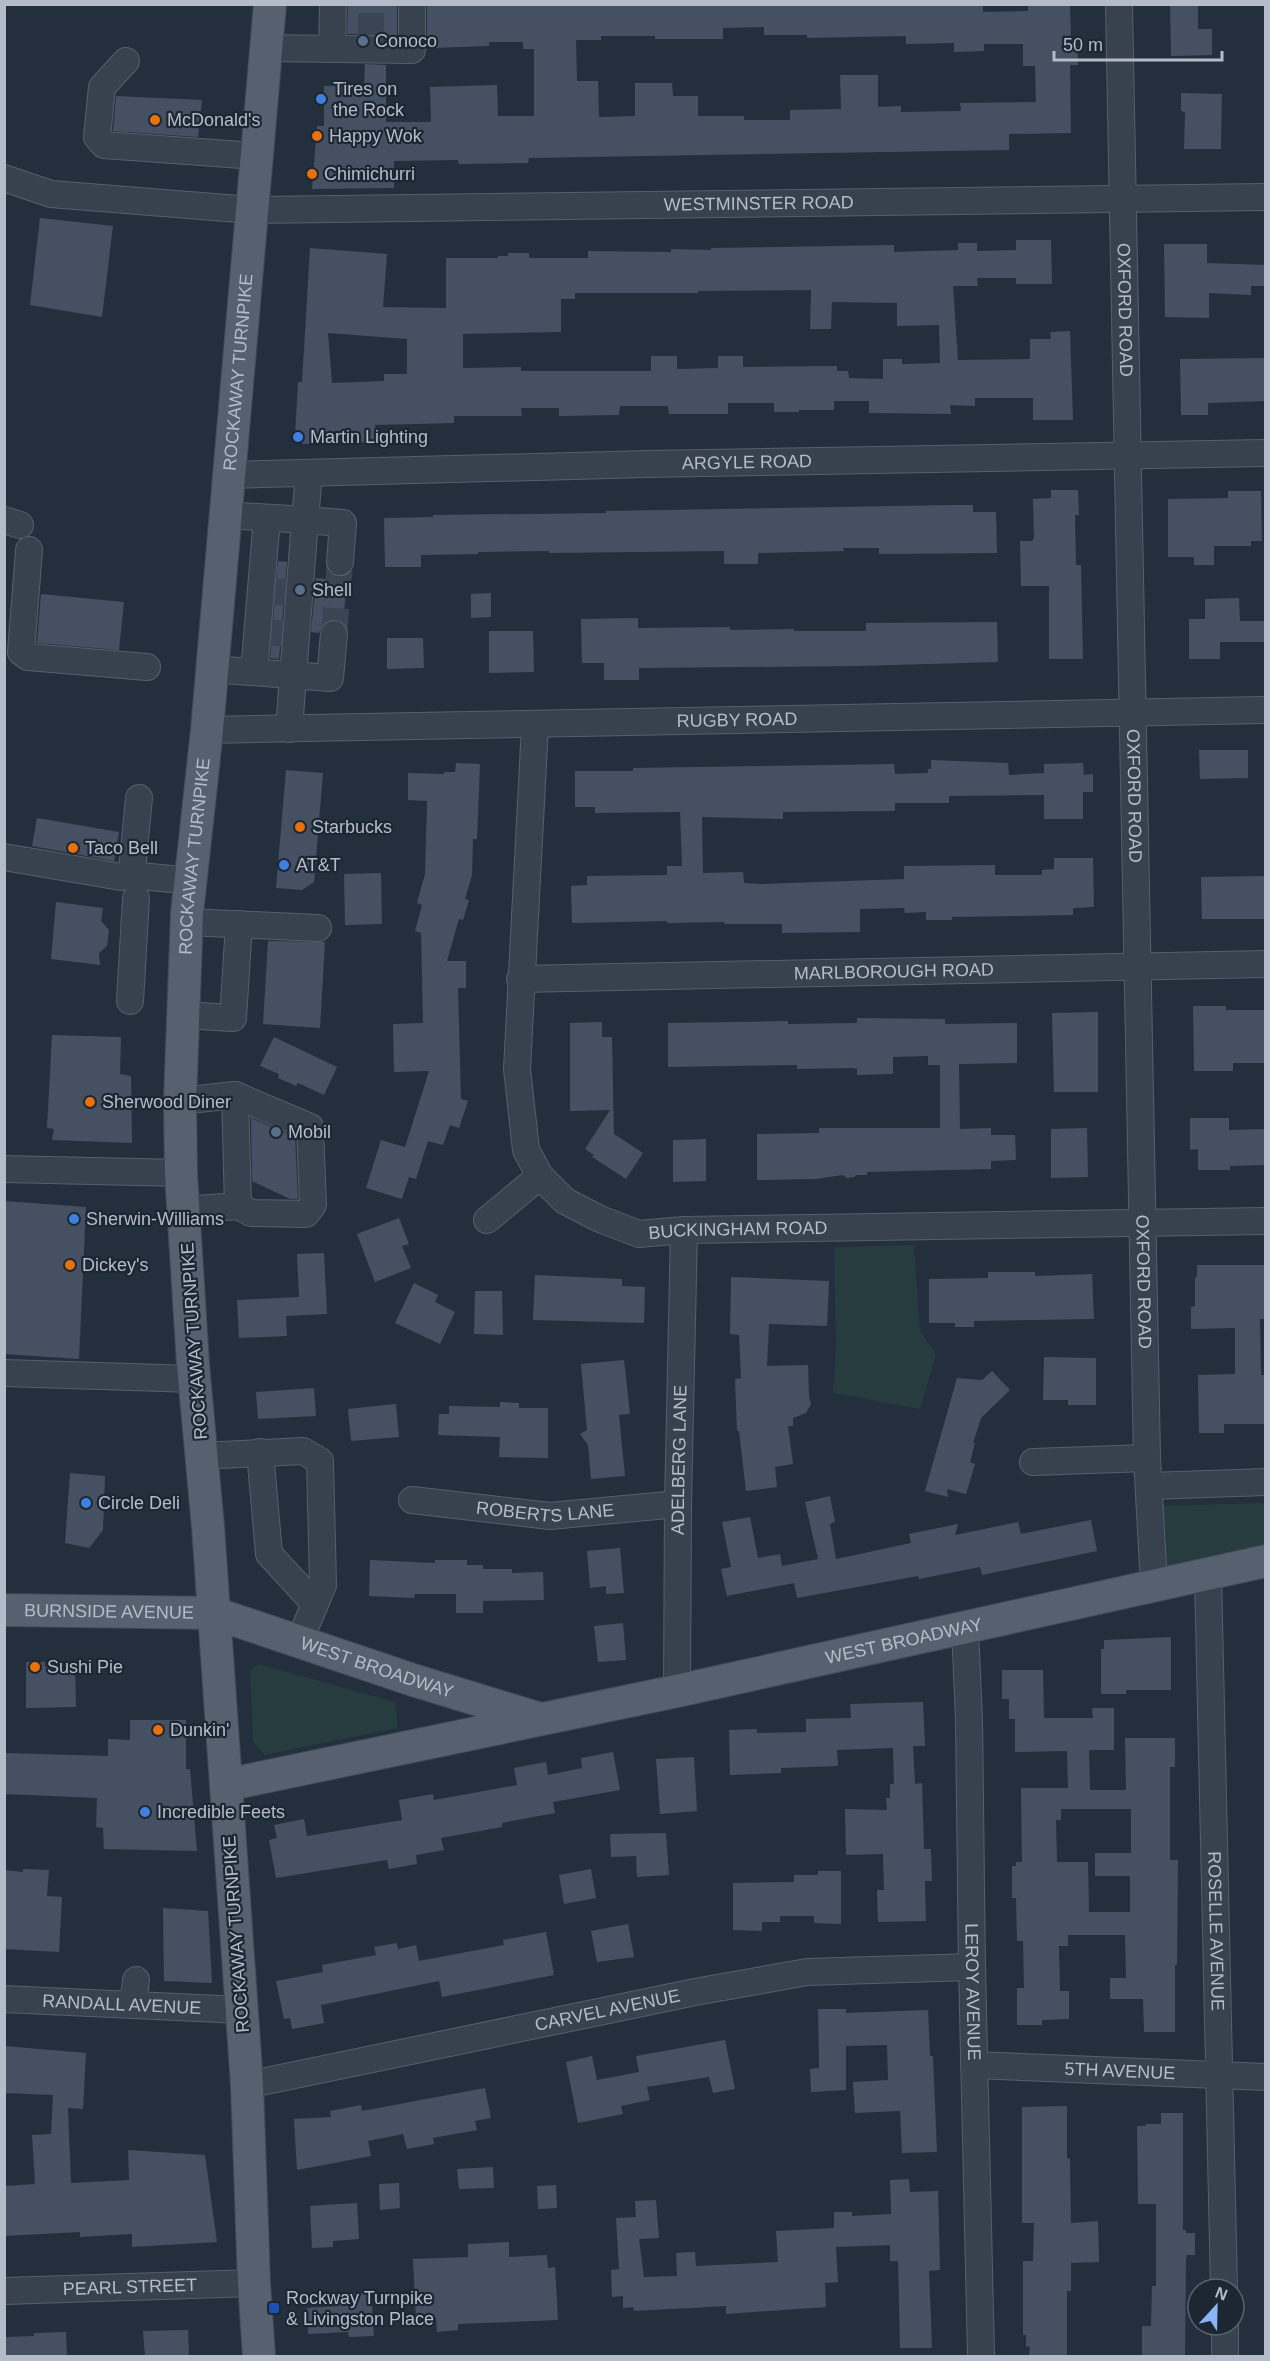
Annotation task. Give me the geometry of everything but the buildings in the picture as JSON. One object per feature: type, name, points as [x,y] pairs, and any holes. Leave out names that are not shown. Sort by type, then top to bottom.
[{"type":"main road","name":"ROCKAWAY TURNPIKE","points":[[260,2356],[254,2283],[247,2085],[214,1613],[194,1379],[181,1173],[180,1101],[187,922],[207,730],[270,4]]},
{"type":"main road","name":"WEST BROADWAY","points":[[226,1785],[965,1629],[1266,1561]]},
{"type":"main road","name":"BURNSIDE AVENUE","points":[[4,1610],[214,1613]]},
{"type":"main road","name":"WEST BROADWAY","points":[[214,1613],[541,1720]]},
{"type":"street","points":[[332,49],[333,4]]},
{"type":"street","points":[[265,48],[332,49],[371,45],[412,50],[412,4]]},
{"type":"street","name":"OXFORD ROAD","points":[[1119,4],[1147,1458],[1154,1586]]},
{"type":"street","points":[[126,61],[102,87],[98,137],[104,145],[256,156]]},
{"type":"street","name":"WESTMINSTER ROAD","points":[[4,178],[51,194],[251,210],[1266,197]]},
{"type":"street","name":"ARGYLE ROAD","points":[[229,475],[1266,453]]},
{"type":"street","points":[[254,672],[277,633],[281,592],[305,520],[309,472]]},
{"type":"street","points":[[225,515],[343,524],[340,562]]},
{"type":"street","points":[[267,518],[281,592],[277,633],[293,675],[289,729]]},
{"type":"street","points":[[29,550],[21,652],[28,657],[147,667]]},
{"type":"street","points":[[212,669],[330,678],[334,634]]},
{"type":"street","name":"RUGBY ROAD","points":[[207,730],[536,726],[919,716],[1266,711]]},
{"type":"street","name":"BUCKINGHAM ROAD","points":[[536,726],[520,979],[517,1069],[526,1150],[540,1176],[565,1201],[600,1220],[639,1234],[684,1230],[1266,1221]]},
{"type":"street","points":[[130,1001],[132,870],[139,798]]},
{"type":"street","points":[[4,857],[121,877],[132,887],[192,881]]},
{"type":"street","points":[[187,922],[318,928]]},
{"type":"street","points":[[183,1015],[233,1017],[239,924]]},
{"type":"street","name":"MARLBOROUGH ROAD","points":[[520,979],[1266,964]]},
{"type":"street","points":[[180,1101],[235,1095],[310,1127],[313,1205],[306,1214],[251,1213],[238,1206],[184,1210]]},
{"type":"street","points":[[235,1095],[238,1206]]},
{"type":"street","points":[[4,1169],[181,1173]]},
{"type":"street","points":[[487,1220],[540,1176]]},
{"type":"street","name":"ADELBERG LANE","points":[[677,1691],[678,1504],[684,1230]]},
{"type":"street","points":[[4,1372],[194,1379]]},
{"type":"street","points":[[202,1456],[303,1451],[320,1461],[323,1586],[299,1642]]},
{"type":"street","points":[[260,1452],[269,1554],[315,1604]]},
{"type":"street","points":[[1033,1462],[1147,1458]]},
{"type":"street","points":[[1149,1486],[1266,1482]]},
{"type":"street","name":"ROBERTS LANE","points":[[412,1500],[550,1516],[678,1504]]},
{"type":"street","name":"ROSELLE AVENUE","points":[[1208,1574],[1224,2277]]},
{"type":"street","name":"LEROY AVENUE","points":[[965,1629],[969,1719],[981,2356]]},
{"type":"street","name":"CARVEL AVENUE","points":[[247,2085],[695,1992],[807,1972],[972,1967]]},
{"type":"street","points":[[133,2005],[136,1980]]},
{"type":"street","name":"RANDALL AVENUE","points":[[4,1999],[241,2010]]},
{"type":"street","name":"5TH AVENUE","points":[[974,2065],[1266,2077]]},
{"type":"street","name":"PEARL STREET","points":[[4,2291],[254,2283]]},
{"type":"street","points":[[1225,2337],[1225,2356]]},
{"type":"green space","points":[[914,1245],[920,1331],[936,1354],[920,1409],[833,1393],[836,1347],[834,1247]]},
{"type":"green space","points":[[1265,1503],[1265,1547],[1165,1567],[1161,1506]]},
{"type":"green space","points":[[258,1664],[395,1702],[398,1728],[264,1755],[253,1741],[250,1671]]},
{"type":"tunnel","points":[[371,4],[371,39]]},
{"type":"tunnel","points":[[334,634],[340,562]]},
{"type":"tunnel","points":[[269,591],[294,593]]},
{"type":"tunnel","points":[[265,632],[290,634]]},
{"type":"place","name":"Conoco","points":[[363,41]]},
{"type":"place","name":"Tires on the Rock","points":[[321,99]]},
{"type":"place","name":"McDonald's","points":[[155,120]]},
{"type":"place","name":"Happy Wok","points":[[317,136]]},
{"type":"place","name":"Chimichurri","points":[[312,174]]},
{"type":"place","name":"Martin Lighting","points":[[298,437]]},
{"type":"place","name":"Shell","points":[[300,590]]},
{"type":"place","name":"Starbucks","points":[[300,827]]},
{"type":"place","name":"Taco Bell","points":[[73,848]]},
{"type":"place","name":"AT&T","points":[[284,865]]},
{"type":"place","name":"Sherwood Diner","points":[[90,1102]]},
{"type":"place","name":"Mobil","points":[[276,1132]]},
{"type":"place","name":"Sherwin-Williams","points":[[74,1219]]},
{"type":"place","name":"Dickey's","points":[[70,1265]]},
{"type":"place","name":"Circle Deli","points":[[86,1503]]},
{"type":"place","name":"Sushi Pie","points":[[35,1667]]},
{"type":"place","name":"Dunkin'","points":[[158,1730]]},
{"type":"place","name":"Incredible Feets","points":[[145,1812]]},
{"type":"place","name":"Rockway Turnpike & Livingston Place","points":[[274,2308]]}]
